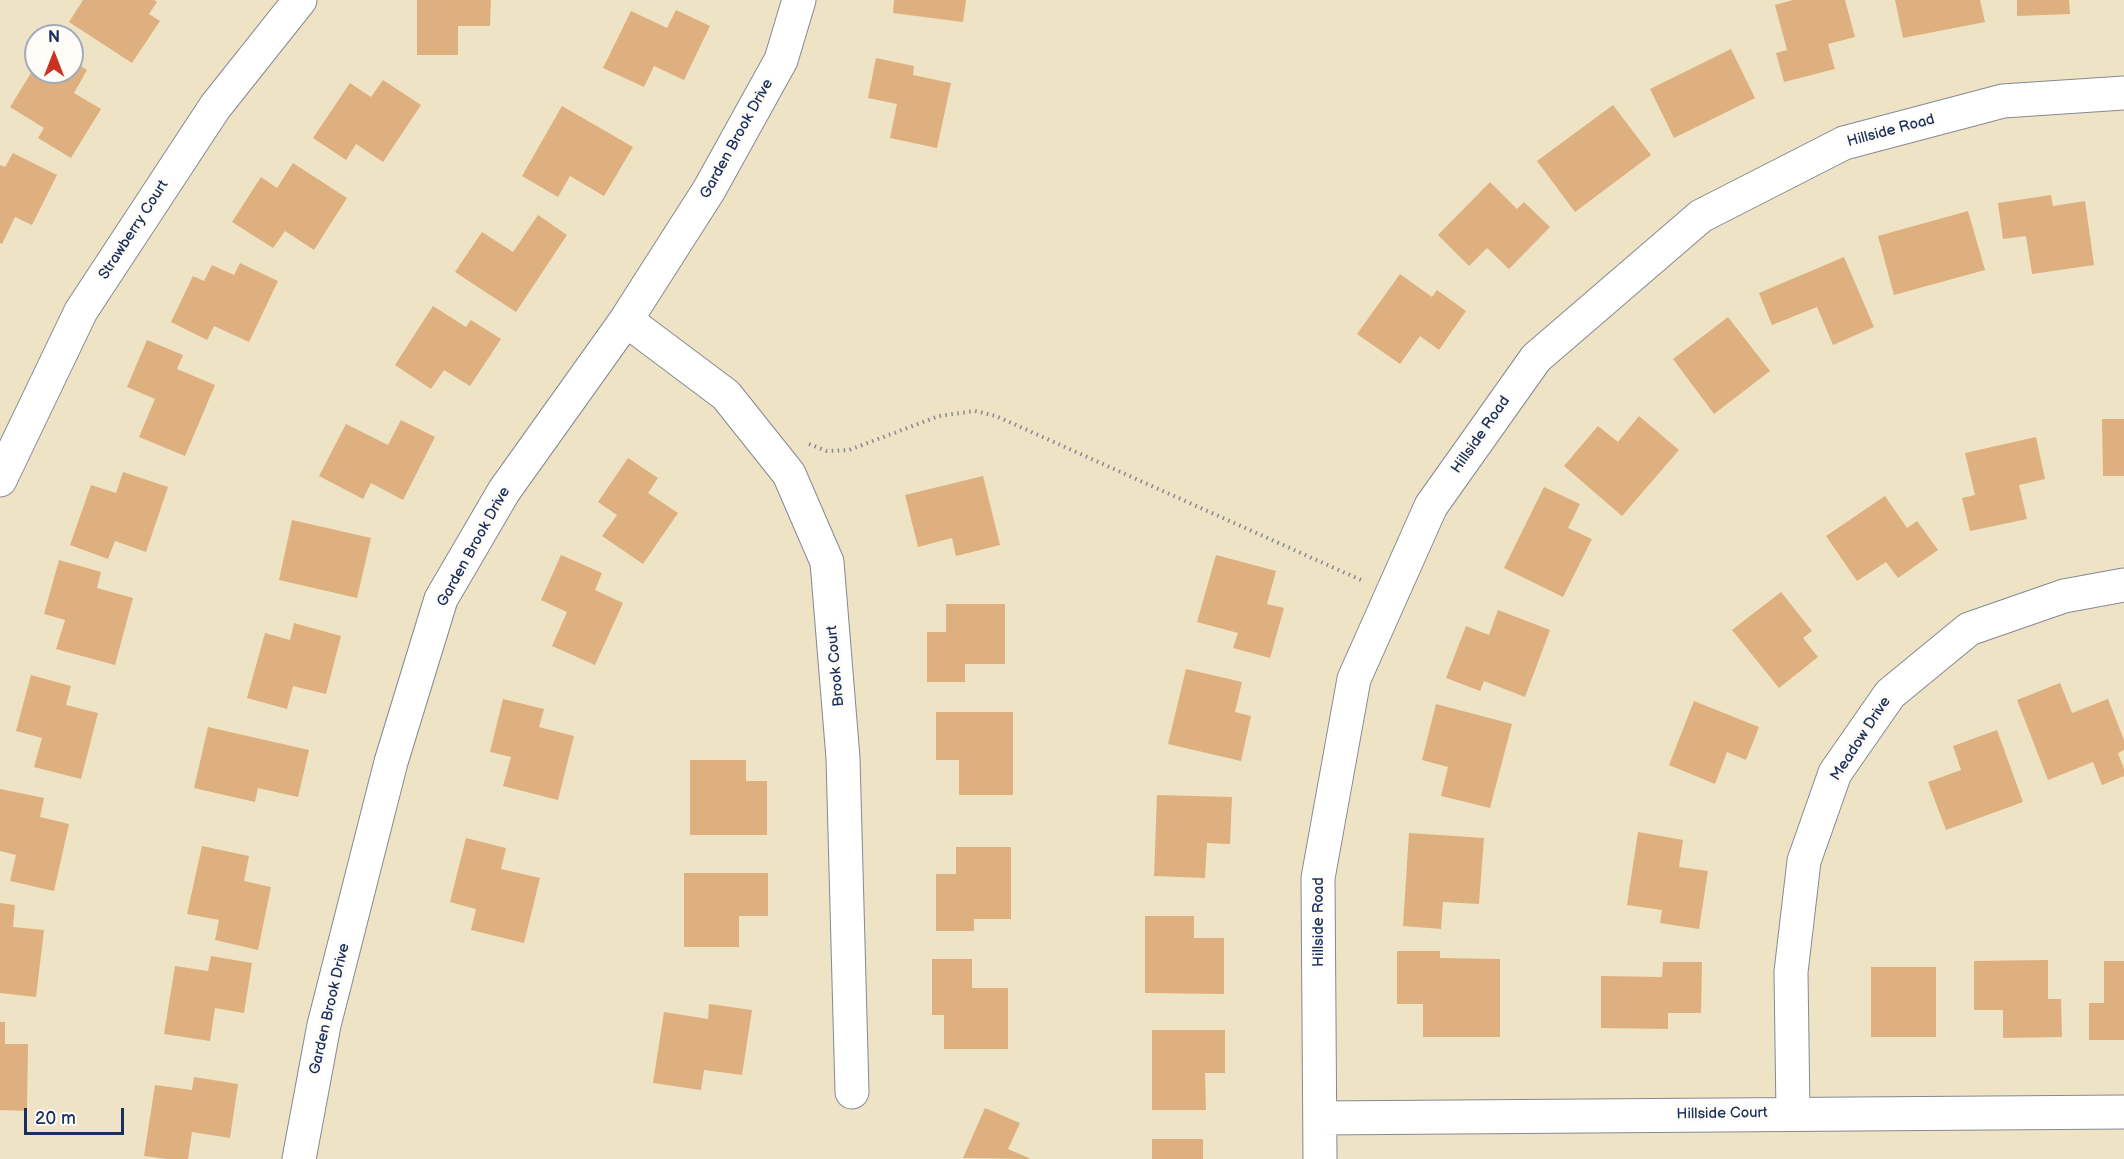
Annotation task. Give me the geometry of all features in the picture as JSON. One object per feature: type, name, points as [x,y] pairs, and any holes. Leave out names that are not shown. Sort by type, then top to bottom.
[{"type":"street","name":"Strawberry Court","points":[[0,480],[81,311],[215,106],[300,0]]},
{"type":"street","name":"Garden Brook Drive","points":[[299,1159],[324,1025],[391,762],[441,599],[504,491],[626,320],[710,190],[781,60],[800,0]]},
{"type":"street","name":"Hillside Road","points":[[1320,1159],[1318,878],[1353,680],[1431,506],[1536,358],[1701,216],[1844,143],[2003,101],[2124,93]]},
{"type":"street","name":"Brook Court","points":[[626,320],[726,395],[789,474],[827,561],[843,758],[852,1092]]},
{"type":"street","name":"Meadow Drive","points":[[1793,1114],[1791,972],[1804,861],[1835,773],[1890,694],[1969,629],[2064,596],[2124,585]]},
{"type":"street","name":"Hillside Court","points":[[1320,1118],[2124,1112]]},
{"type":"path","points":[[803,440],[827,451],[849,450],[939,416],[975,411],[996,416],[1391,595]]},
{"type":"building","points":[[83,0],[154,0],[157,2],[149,14],[160,21],[132,63],[84,32],[84,24],[69,22]]},
{"type":"building","points":[[417,0],[491,0],[490,26],[458,26],[458,55],[417,55]]},
{"type":"building","points":[[894,0],[966,0],[963,22],[893,13]]},
{"type":"building","points":[[1793,0],[1845,0],[1855,37],[1828,44],[1835,69],[1784,82],[1776,53],[1787,50],[1775,5]]},
{"type":"building","points":[[1895,0],[1980,0],[1985,22],[1903,38]]},
{"type":"building","points":[[2017,0],[2069,0],[2070,14],[2017,16]]},
{"type":"building","points":[[676,10],[710,26],[684,80],[654,66],[644,87],[603,68],[631,11],[667,28]]},
{"type":"building","points":[[1731,49],[1755,98],[1674,138],[1650,89]]},
{"type":"building","points":[[876,58],[914,66],[913,75],[951,83],[937,148],[890,138],[897,104],[868,98]]},
{"type":"building","points":[[383,80],[421,105],[383,162],[356,144],[346,160],[313,138],[350,83],[371,97]]},
{"type":"building","points":[[24,84],[79,84],[74,93],[101,109],[71,158],[38,138],[44,128],[10,107]]},
{"type":"building","points":[[1613,105],[1651,155],[1575,212],[1537,161]]},
{"type":"building","points":[[562,106],[633,147],[604,196],[570,176],[558,197],[522,176]]},
{"type":"building","points":[[13,153],[57,175],[32,225],[15,217],[2,244],[0,243],[0,165],[5,167]]},
{"type":"building","points":[[293,163],[347,198],[314,250],[285,231],[273,248],[232,222],[261,177],[277,188]]},
{"type":"building","points":[[1490,182],[1517,209],[1524,202],[1550,227],[1509,269],[1487,248],[1469,266],[1438,235]]},
{"type":"building","points":[[2051,195],[2053,206],[2085,201],[2094,265],[2032,274],[2026,236],[2003,239],[1998,203]]},
{"type":"building","points":[[1968,211],[1985,270],[1894,295],[1878,236]]},
{"type":"building","points":[[538,215],[567,235],[516,312],[455,272],[482,232],[513,252]]},
{"type":"building","points":[[1844,257],[1874,327],[1833,345],[1817,307],[1772,325],[1759,293]]},
{"type":"building","points":[[240,263],[278,281],[249,342],[214,326],[207,340],[171,322],[193,276],[204,281],[212,265],[234,275]]},
{"type":"building","points":[[1400,274],[1432,297],[1437,290],[1466,311],[1439,350],[1420,336],[1400,364],[1357,334]]},
{"type":"building","points":[[433,306],[466,327],[471,320],[501,339],[470,386],[444,370],[431,389],[395,365]]},
{"type":"building","points":[[1728,317],[1770,371],[1714,414],[1673,359]]},
{"type":"building","points":[[147,340],[183,355],[177,369],[215,385],[185,456],[139,437],[155,399],[127,387]]},
{"type":"building","points":[[1639,416],[1679,450],[1622,516],[1564,466],[1598,426],[1618,442]]},
{"type":"building","points":[[2102,419],[2124,419],[2124,476],[2103,476]]},
{"type":"building","points":[[401,420],[435,437],[403,500],[371,483],[363,499],[319,476],[346,424],[388,445]]},
{"type":"building","points":[[2036,437],[2045,479],[2019,485],[2027,519],[1970,531],[1962,498],[1975,495],[1965,453]]},
{"type":"building","points":[[628,458],[658,478],[648,493],[678,513],[643,564],[602,536],[617,515],[598,502]]},
{"type":"building","points":[[123,472],[168,487],[146,552],[115,541],[108,559],[70,545],[91,485],[116,493]]},
{"type":"building","points":[[983,476],[1000,545],[956,556],[952,538],[918,547],[905,495]]},
{"type":"building","points":[[1544,487],[1580,504],[1568,528],[1592,539],[1563,597],[1504,568]]},
{"type":"building","points":[[1885,496],[1907,528],[1917,521],[1938,550],[1898,578],[1886,562],[1857,581],[1826,536]]},
{"type":"building","points":[[292,520],[371,538],[357,598],[279,580]]},
{"type":"building","points":[[561,555],[602,573],[595,590],[623,603],[595,665],[552,646],[567,612],[541,600]]},
{"type":"building","points":[[1216,555],[1276,571],[1267,604],[1284,608],[1270,658],[1233,648],[1238,633],[1197,622]]},
{"type":"building","points":[[59,560],[101,572],[97,588],[133,598],[115,665],[56,649],[65,620],[44,614]]},
{"type":"building","points":[[1781,592],[1812,631],[1803,638],[1818,657],[1779,688],[1732,630]]},
{"type":"building","points":[[946,604],[1005,604],[1005,664],[965,664],[965,682],[927,682],[927,632],[946,632]]},
{"type":"building","points":[[1498,610],[1550,630],[1525,697],[1484,681],[1480,691],[1446,678],[1466,626],[1489,635]]},
{"type":"building","points":[[294,623],[341,636],[326,694],[293,686],[287,709],[247,698],[265,633],[290,640]]},
{"type":"building","points":[[1186,669],[1242,682],[1235,712],[1251,716],[1241,761],[1168,744]]},
{"type":"building","points":[[31,675],[71,686],[66,705],[98,713],[81,779],[34,767],[42,738],[16,731]]},
{"type":"building","points":[[2060,683],[2072,713],[2108,699],[2124,740],[2124,750],[2118,753],[2124,776],[2102,785],[2093,762],[2048,780],[2017,700]]},
{"type":"building","points":[[503,699],[544,709],[539,727],[574,736],[558,800],[503,786],[511,757],[490,752]]},
{"type":"building","points":[[1694,701],[1759,727],[1746,760],[1727,752],[1715,784],[1669,765]]},
{"type":"building","points":[[1436,704],[1512,724],[1490,808],[1441,796],[1448,767],[1422,760]]},
{"type":"building","points":[[936,712],[1013,712],[1013,795],[959,795],[959,760],[936,760]]},
{"type":"building","points":[[208,727],[309,750],[298,797],[258,788],[255,802],[194,788]]},
{"type":"building","points":[[1997,730],[2023,802],[1946,830],[1928,782],[1961,770],[1953,746]]},
{"type":"building","points":[[690,760],[746,760],[746,781],[767,781],[767,835],[690,835]]},
{"type":"building","points":[[0,789],[44,798],[40,817],[69,824],[54,891],[10,881],[16,855],[0,851]]},
{"type":"building","points":[[1157,795],[1232,797],[1230,844],[1207,843],[1205,878],[1154,876]]},
{"type":"building","points":[[1638,832],[1683,840],[1679,867],[1708,871],[1699,929],[1660,923],[1662,910],[1627,905]]},
{"type":"building","points":[[1409,833],[1484,838],[1479,904],[1443,902],[1441,929],[1403,926]]},
{"type":"building","points":[[466,838],[506,848],[501,869],[540,878],[524,943],[471,930],[476,909],[450,902]]},
{"type":"building","points":[[202,846],[249,856],[244,881],[271,887],[258,950],[215,940],[219,920],[187,914]]},
{"type":"building","points":[[956,847],[1011,847],[1011,919],[974,919],[974,931],[936,931],[936,874],[956,874]]},
{"type":"building","points":[[684,873],[768,873],[768,916],[739,916],[739,947],[684,947]]},
{"type":"building","points":[[0,903],[15,905],[13,927],[44,930],[36,997],[0,993]]},
{"type":"building","points":[[1145,916],[1194,916],[1194,938],[1224,938],[1224,994],[1145,993]]},
{"type":"building","points":[[1397,951],[1440,951],[1440,958],[1500,959],[1500,1037],[1423,1037],[1423,1004],[1397,1004]]},
{"type":"building","points":[[211,956],[252,963],[244,1013],[215,1008],[210,1041],[164,1034],[175,966],[208,971]]},
{"type":"building","points":[[932,959],[972,959],[972,988],[1008,988],[1008,1049],[944,1049],[944,1015],[932,1015]]},
{"type":"building","points":[[2048,960],[2048,999],[2061,999],[2062,1037],[2003,1038],[2003,1010],[1974,1010],[1974,961]]},
{"type":"building","points":[[2104,961],[2124,961],[2124,1040],[2089,1040],[2089,1003],[2104,1003]]},
{"type":"building","points":[[1663,962],[1702,962],[1701,1013],[1668,1013],[1668,1029],[1601,1028],[1601,976],[1662,977]]},
{"type":"building","points":[[1871,967],[1936,967],[1936,1037],[1871,1037]]},
{"type":"building","points":[[709,1004],[752,1010],[742,1075],[704,1070],[701,1090],[653,1083],[664,1012],[708,1019]]},
{"type":"building","points":[[0,1022],[5,1022],[5,1044],[28,1044],[27,1111],[0,1110]]},
{"type":"building","points":[[1152,1030],[1225,1030],[1225,1073],[1205,1073],[1206,1110],[1152,1110]]},
{"type":"building","points":[[194,1077],[238,1084],[230,1138],[192,1132],[188,1159],[144,1156],[155,1085],[192,1090]]},
{"type":"building","points":[[985,1108],[1020,1123],[1008,1149],[1031,1159],[963,1158]]},
{"type":"building","points":[[1152,1139],[1203,1139],[1203,1159],[1152,1159]]}]
